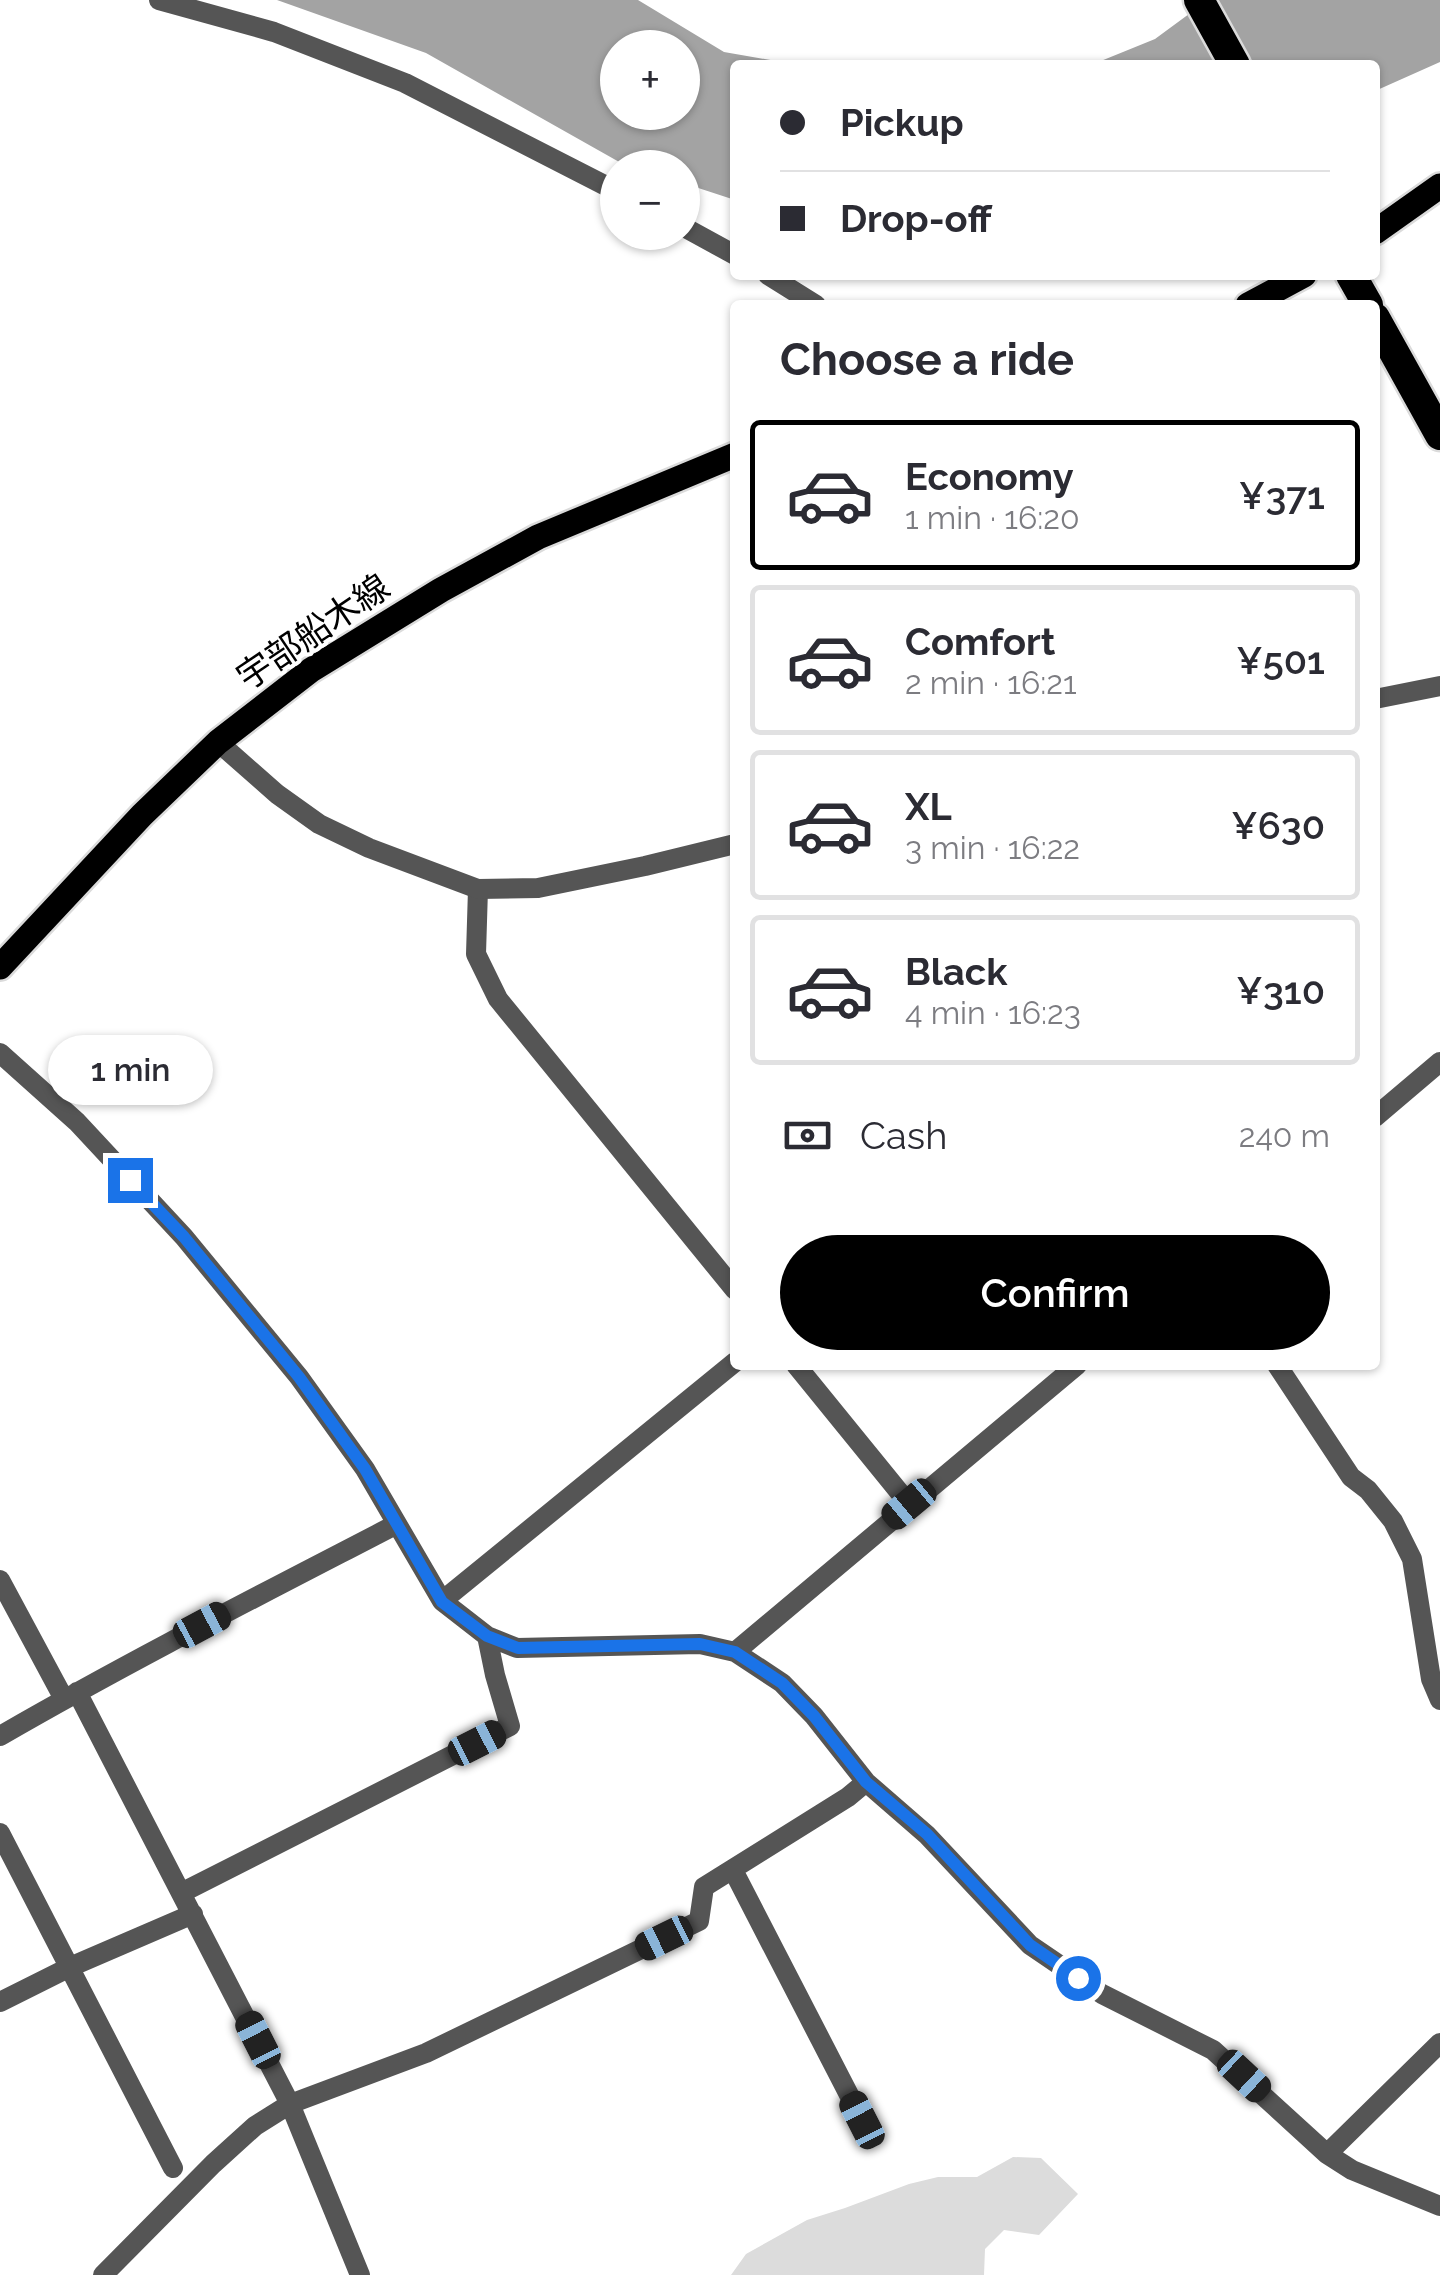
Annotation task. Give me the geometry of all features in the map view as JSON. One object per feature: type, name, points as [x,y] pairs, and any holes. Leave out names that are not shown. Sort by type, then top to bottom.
[{"type":"highway","points":[[1199,0],[1232,60]]},
{"type":"highway","points":[[1380,327],[1440,435]]},
{"type":"main road","points":[[1380,228],[1440,186]]},
{"type":"main road","points":[[1257,300],[1295,280]]},
{"type":"main road","name":"宇部船木線","points":[[0,967],[142,815],[218,742],[311,670],[372,630],[538,537],[730,457]]},
{"type":"street","points":[[159,0],[274,32],[405,83],[600,183]]},
{"type":"street","points":[[700,236],[730,251]]},
{"type":"street","points":[[776,280],[808,300]]},
{"type":"street","points":[[1380,699],[1440,686]]},
{"type":"street","points":[[218,742],[277,794],[319,824],[369,848],[478,888],[538,888],[730,845]]},
{"type":"street","points":[[478,888],[476,954],[498,999],[730,1284]]},
{"type":"street","points":[[0,1052],[77,1122],[184,1237],[299,1377],[365,1469],[442,1602],[487,1636],[518,1648],[700,1644],[735,1652],[782,1683],[814,1716],[866,1782],[927,1834],[1030,1945],[1102,1994],[1213,2050],[1327,2154],[1352,2170],[1440,2206]]},
{"type":"street","points":[[1380,1113],[1440,1062]]},
{"type":"street","points":[[442,1602],[730,1366]]},
{"type":"street","points":[[800,1370],[909,1504]]},
{"type":"street","points":[[735,1652],[1071,1370]]},
{"type":"street","points":[[1279,1370],[1352,1477],[1393,1521],[1406,1546],[1412,1559],[1431,1679],[1440,1700]]},
{"type":"street","points":[[0,1736],[70,1695],[397,1524]]},
{"type":"street","points":[[0,1580],[181,1892],[290,2104],[360,2275]]},
{"type":"street","points":[[181,1892],[510,1726],[487,1636]]},
{"type":"street","points":[[103,2275],[255,2126],[290,2104],[426,2053],[698,1921],[704,1887],[866,1782]]},
{"type":"street","points":[[0,1834],[172,2168]]},
{"type":"street","points":[[733,1870],[862,2120]]},
{"type":"street","points":[[0,2002],[192,1914]]},
{"type":"street","points":[[1327,2154],[1440,2043]]},
{"type":"shaded area","points":[[277,0],[638,0],[688,30],[600,30],[600,130],[700,130],[700,37],[724,52],[770,60],[730,60],[730,198],[700,189],[700,150],[600,151],[426,53]]},
{"type":"shaded area","points":[[1208,0],[1440,0],[1440,62],[1380,89],[1380,60],[1103,60],[1155,39]]},
{"type":"shaded area","points":[[1013,2157],[1041,2158],[1078,2194],[1039,2235],[1004,2230],[985,2249],[984,2275],[731,2275],[746,2254],[807,2220],[909,2184],[938,2177],[977,2177]]},
{"type":"route","points":[[130,1180],[184,1237],[299,1377],[365,1469],[442,1602],[487,1636],[518,1648],[700,1644],[735,1652],[782,1683],[814,1716],[866,1782],[927,1834],[1030,1945],[1078,1978]]}]
